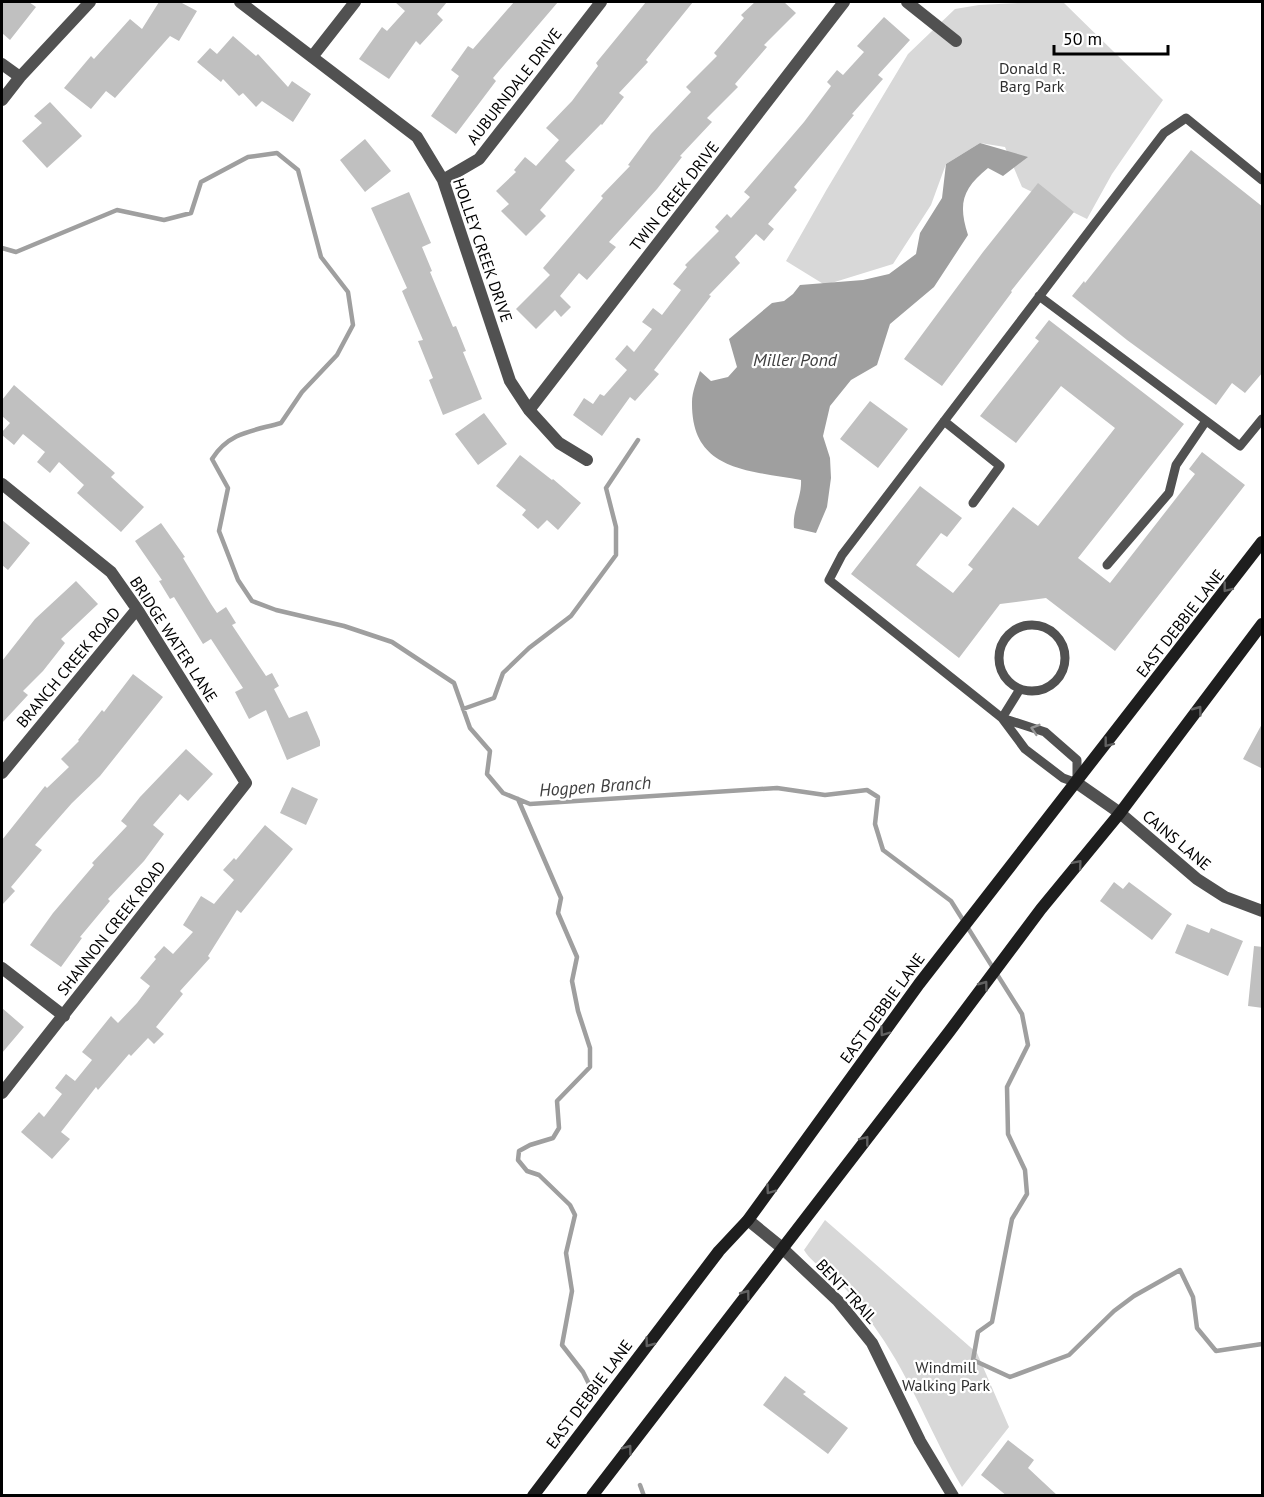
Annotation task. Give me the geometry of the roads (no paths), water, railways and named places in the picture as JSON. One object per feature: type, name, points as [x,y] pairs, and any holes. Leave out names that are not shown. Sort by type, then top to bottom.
[{"type":"main road","name":"EAST DEBBIE LANE","points":[[533,1496],[719,1251],[748,1220],[919,984],[1263,542]]},
{"type":"main road","points":[[592,1496],[1041,909],[1120,813],[1263,624]]},
{"type":"street","points":[[2,100],[20,77],[90,2]]},
{"type":"street","name":"HOLLEY CREEK DRIVE","points":[[240,2],[417,137],[443,180],[510,381],[529,410],[559,443],[587,460]]},
{"type":"street","points":[[312,57],[355,2]]},
{"type":"street","name":"AUBURNDALE DRIVE","points":[[443,180],[479,159],[601,2]]},
{"type":"street","name":"TWIN CREEK DRIVE","points":[[529,410],[844,2]]},
{"type":"street","points":[[907,2],[956,41]]},
{"type":"street","points":[[2,64],[20,77]]},
{"type":"street","name":"BRIDGE WATER LANE","points":[[2,484],[111,572],[137,609],[246,783]]},
{"type":"street","name":"BRANCH CREEK ROAD","points":[[2,773],[137,609]]},
{"type":"street","name":"SHANNON CREEK ROAD","points":[[2,1093],[246,783]]},
{"type":"street","name":"CAINS LANE","points":[[1077,783],[1120,813],[1197,879],[1226,897],[1263,911]]},
{"type":"street","points":[[2,968],[64,1016]]},
{"type":"street","name":"BENT TRAIL","points":[[748,1220],[782,1247],[838,1301],[872,1343],[920,1441],[953,1496]]},
{"type":"lane","points":[[1002,718],[1045,732],[1077,760],[1077,783],[1063,778],[1025,749],[1002,718],[830,580],[842,555],[1164,133],[1186,118],[1263,180]]},
{"type":"lane","points":[[1039,296],[1240,446],[1263,419]]},
{"type":"lane","points":[[944,421],[1000,466],[973,503]]},
{"type":"lane","points":[[1107,565],[1168,493],[1176,465],[1206,421]]},
{"type":"lane","points":[[1036,625],[1047,628],[1062,644],[1065,655],[1060,676],[1052,684],[1042,689],[1031,691],[1020,689],[1004,676],[999,655],[1002,645],[1007,636],[1025,626],[1036,625]]},
{"type":"lane","points":[[1002,718],[1020,689]]},
{"type":"water","name":"Miller Pond","points":[[980,143],[1028,157],[1003,176],[988,168],[972,183],[964,198],[963,206],[968,235],[934,287],[890,324],[877,365],[851,380],[830,406],[823,436],[830,458],[831,478],[827,507],[816,533],[794,528],[801,480],[727,464],[712,455],[701,442],[694,425],[692,402],[700,371],[711,381],[728,377],[737,367],[729,339],[772,303],[784,301],[800,285],[863,280],[889,274],[916,254],[920,233],[942,198],[946,164]]},
{"type":"waterway","name":"Hogpen Branch","points":[[2,248],[16,252],[117,210],[164,220],[191,213],[201,182],[248,157],[277,153],[298,170],[321,257],[348,292],[353,325],[337,355],[302,392],[281,423],[234,438],[226,443],[212,459],[228,488],[219,531],[238,580],[252,601],[276,610],[344,626],[392,642],[454,683],[470,728],[490,751],[487,774],[503,793],[530,804],[777,788],[825,795],[867,790],[878,797],[875,824],[883,850],[951,901],[1022,1014],[1028,1045],[1007,1087],[1008,1134],[1025,1170],[1027,1194],[1012,1219],[992,1322],[978,1332],[973,1360],[1010,1377],[1069,1355],[1114,1311],[1134,1296],[1180,1270],[1193,1297],[1197,1328],[1216,1351],[1262,1344]]},
{"type":"waterway","points":[[463,709],[494,698],[503,673],[529,648],[571,616],[616,555],[616,527],[606,488],[638,440]]},
{"type":"waterway","points":[[518,799],[561,898],[558,913],[577,957],[572,981],[578,1011],[590,1048],[590,1067],[557,1101],[559,1128],[553,1138],[519,1151],[518,1160],[527,1171],[539,1175],[570,1205],[575,1215],[566,1253],[572,1291],[562,1345],[583,1372],[589,1384]]},
{"type":"waterway","points":[[640,1485],[644,1496]]},
{"type":"park label","name":"Donald R. Barg Park","points":[[1032,77]]},
{"type":"park label","name":"Windmill Walking Park","points":[[946,1376]]}]
